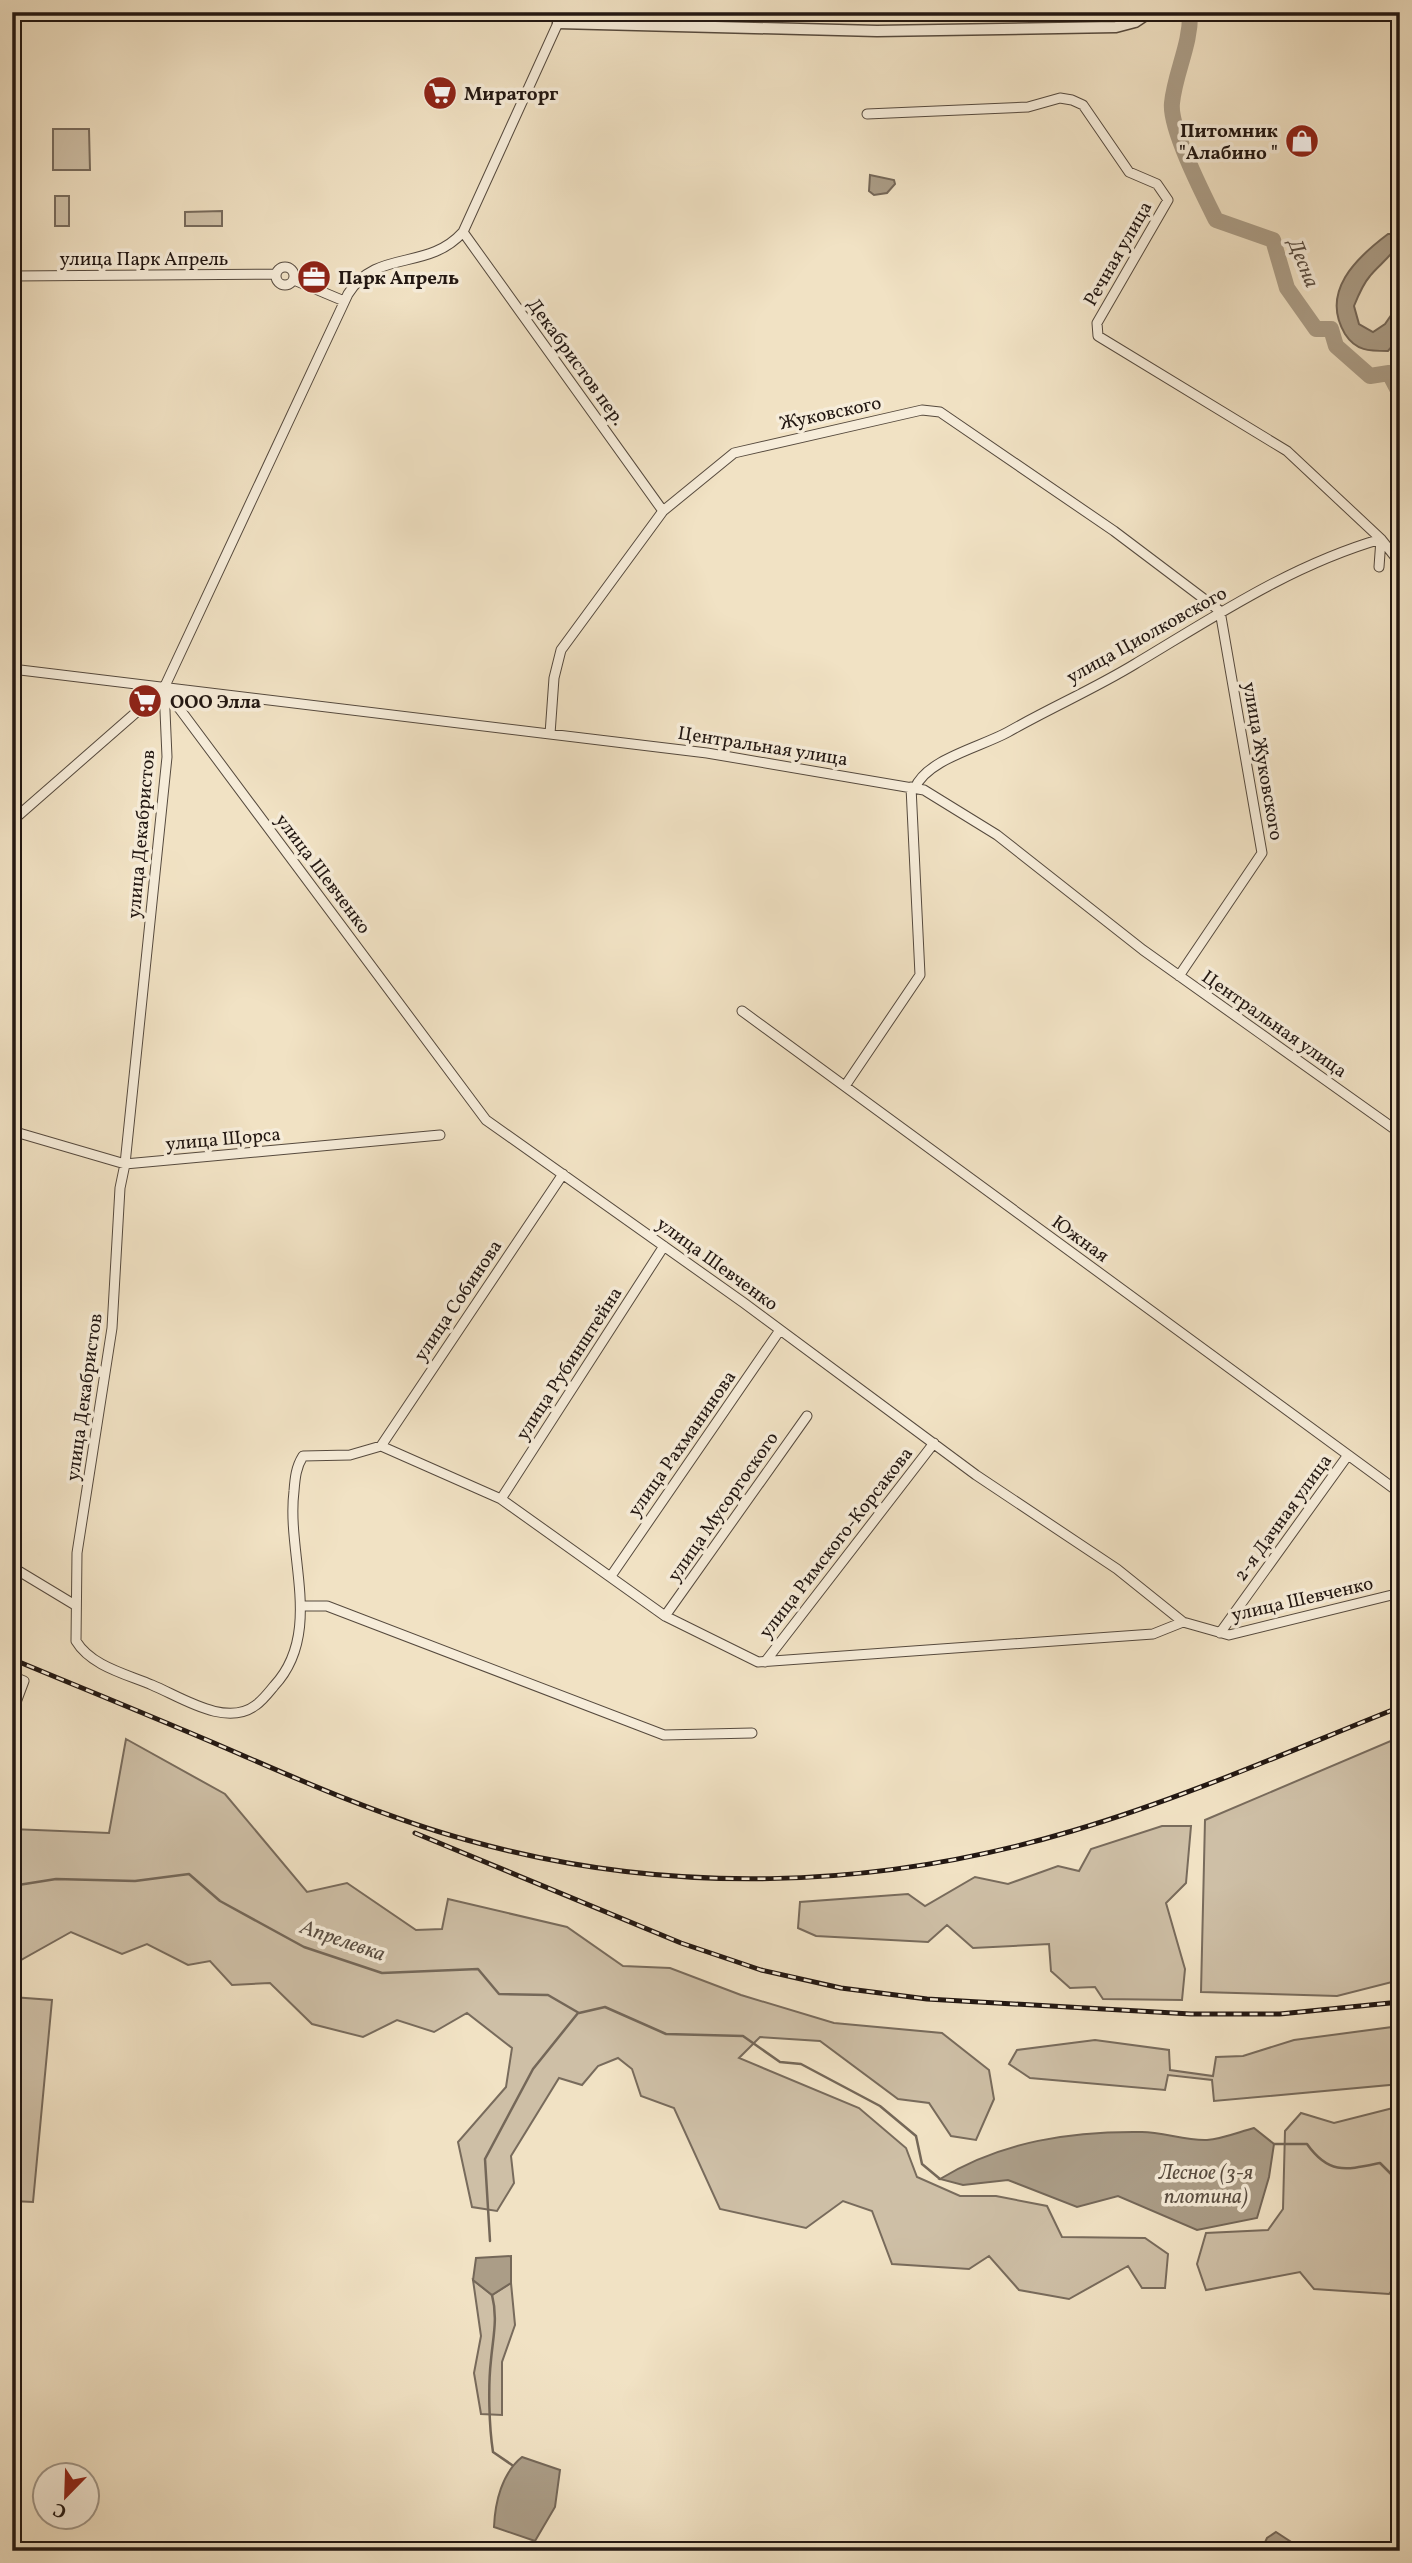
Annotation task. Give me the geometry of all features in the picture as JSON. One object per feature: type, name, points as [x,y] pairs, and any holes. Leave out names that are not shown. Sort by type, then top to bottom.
[{"type":"street","points":[[550,12],[558,23]]},
{"type":"street","points":[[558,23],[566,12],[570,19],[577,23]]},
{"type":"street","points":[[558,23],[877,31],[1077,28],[1124,25],[1150,12]]},
{"type":"street","name":"улица Декабристов","points":[[301,1606],[299,1639],[285,1674],[256,1706],[237,1713],[214,1712],[92,1660],[76,1641],[77,1553],[113,1328],[120,1188],[125,1164],[167,757],[164,688],[344,301],[353,286],[366,273],[379,267],[438,253],[463,232],[558,23]]},
{"type":"street","name":"Речная улица","points":[[867,114],[1028,107],[1060,98],[1083,106],[1129,172],[1157,184],[1168,200],[1097,323],[1098,336],[1287,452],[1381,540],[1400,563]]},
{"type":"street","name":"Декабристов пер.","points":[[463,232],[663,510]]},
{"type":"street","name":"улица Парк Апрель","points":[[12,276],[275,274],[280,268],[288,267],[294,273],[293,280],[344,301]]},
{"type":"street","name":"Жуковского","points":[[550,734],[554,678],[561,650],[663,510],[734,453],[922,410],[940,412],[1114,531],[1220,611]]},
{"type":"street","points":[[1379,567],[1381,540]]},
{"type":"street","name":"улица Циолковского","points":[[913,788],[919,778],[933,767],[996,739],[1132,666],[1220,611],[1340,551],[1381,540]]},
{"type":"street","name":"улица Жуковского","points":[[1180,976],[1262,853],[1220,611]]},
{"type":"street","name":"Центральная улица","points":[[12,669],[706,753],[913,788],[942,799],[997,835],[1180,976],[1400,1133]]},
{"type":"street","points":[[12,821],[164,688]]},
{"type":"street","name":"улица Шевченко","points":[[164,688],[486,1120],[934,1443],[1117,1569],[1183,1622],[1229,1635],[1400,1593]]},
{"type":"street","points":[[1396,720],[1400,748]]},
{"type":"street","points":[[845,1086],[920,975],[913,788]]},
{"type":"street","name":"Южная","points":[[742,1011],[1400,1493]]},
{"type":"street","name":"улица Щорса","points":[[12,1131],[125,1164],[440,1135]]},
{"type":"street","name":"улица Собинова","points":[[381,1446],[563,1174]]},
{"type":"street","name":"улица Рубинштейна","points":[[501,1499],[664,1246]]},
{"type":"street","name":"улица Рахманинова","points":[[611,1576],[780,1330]]},
{"type":"street","name":"улица Мусоргоского","points":[[665,1616],[807,1416]]},
{"type":"street","name":"улица Римского-Корсакова","points":[[765,1662],[934,1443]]},
{"type":"street","points":[[751,1733],[664,1735],[327,1606],[301,1606],[291,1518],[297,1466],[303,1456],[350,1455],[381,1446],[501,1499],[665,1616],[758,1662],[1153,1634],[1183,1622]]},
{"type":"street","name":"2-я Дачная улица","points":[[1220,1633],[1348,1455]]},
{"type":"street","points":[[12,1567],[75,1605]]},
{"type":"street","points":[[12,1676],[24,1681],[12,1713]]},
{"type":"shaded area","points":[[53,129],[89,129],[90,170],[53,170]]},
{"type":"shaded area","points":[[55,196],[69,196],[69,226],[55,226]]},
{"type":"shaded area","points":[[222,211],[222,226],[185,226],[185,212]]},
{"type":"shaded area","points":[[1400,1737],[1400,1980],[1337,1996],[1201,1992],[1205,1820]]},
{"type":"shaded area","points":[[126,1739],[225,1794],[307,1892],[347,1883],[416,1930],[442,1929],[448,1899],[567,1927],[623,1966],[670,1968],[741,1995],[834,2023],[942,2033],[989,2070],[994,2099],[976,2140],[951,2136],[929,2103],[898,2099],[820,2041],[760,2037],[739,2058],[859,2108],[906,2148],[917,2177],[960,2196],[996,2196],[1047,2206],[1062,2237],[1145,2238],[1168,2254],[1165,2288],[1142,2288],[1128,2266],[1069,2299],[1019,2290],[989,2256],[969,2269],[892,2264],[872,2211],[843,2201],[806,2228],[720,2209],[674,2108],[641,2096],[632,2069],[618,2058],[598,2066],[582,2085],[559,2078],[511,2156],[514,2183],[497,2211],[472,2207],[458,2142],[506,2087],[512,2048],[467,2013],[434,2032],[397,2020],[363,2037],[312,2024],[270,1983],[232,1985],[210,1961],[188,1965],[147,1944],[122,1954],[71,1932],[12,1965],[12,1829],[109,1833]]},
{"type":"shaded area","points":[[1162,1826],[1191,1826],[1186,1883],[1166,1903],[1185,1969],[1182,2000],[1103,1999],[1095,1987],[1070,1988],[1051,1971],[1049,1944],[973,1948],[947,1925],[928,1942],[816,1936],[798,1928],[800,1902],[908,1894],[925,1906],[975,1877],[1008,1884],[1058,1866],[1079,1871],[1091,1849]]},
{"type":"shaded area","points":[[12,1997],[52,2000],[33,2202],[12,2201]]},
{"type":"shaded area","points":[[1400,2026],[1400,2084],[1214,2101],[1212,2080],[1168,2075],[1165,2090],[1030,2078],[1009,2064],[1017,2050],[1095,2040],[1169,2050],[1170,2070],[1213,2076],[1216,2057],[1243,2056],[1294,2040]]},
{"type":"shaded area","points":[[1397,2107],[1400,2116],[1400,2280],[1389,2294],[1314,2289],[1300,2272],[1206,2290],[1197,2264],[1206,2233],[1268,2230],[1283,2209],[1285,2131],[1301,2113],[1334,2123]]},
{"type":"shaded area","points":[[473,2280],[492,2295],[511,2283],[515,2325],[502,2362],[502,2415],[481,2414],[474,2373],[481,2336]]},
{"type":"water","points":[[870,175],[894,180],[895,184],[887,193],[874,195],[869,191]]},
{"type":"water","points":[[1388,234],[1400,234],[1399,240],[1388,257],[1367,279],[1354,306],[1359,324],[1373,332],[1385,324],[1394,311],[1400,309],[1400,337],[1388,351],[1369,350],[1358,347],[1345,334],[1338,319],[1339,290],[1354,265]]},
{"type":"water","name":"Лесное (3-я плотина)","points":[[1254,2128],[1274,2144],[1269,2177],[1257,2218],[1197,2230],[1118,2196],[1077,2207],[1008,2180],[963,2185],[940,2179],[988,2155],[1064,2136],[1142,2132],[1207,2140]]},
{"type":"water","points":[[511,2256],[511,2283],[492,2295],[473,2280],[476,2258]]},
{"type":"water","points":[[522,2457],[560,2470],[555,2507],[535,2541],[494,2527],[501,2489],[509,2471]]},
{"type":"water","points":[[1276,2532],[1305,2551],[1261,2551],[1267,2538]]},
{"type":"waterway","name":"Десна","points":[[1190,12],[1188,36],[1172,103],[1173,114],[1188,162],[1216,220],[1273,240],[1287,288],[1316,329],[1331,329],[1336,346],[1370,376],[1389,373],[1400,394]]},
{"type":"waterway","name":"Апрелевка","points":[[12,1886],[56,1879],[135,1881],[189,1874],[220,1901],[304,1947],[382,1973],[478,1969],[499,1994],[548,1995],[579,2013],[605,2007],[666,2034],[743,2036],[780,2062],[801,2064],[880,2106],[916,2136],[922,2164],[940,2179]]},
{"type":"waterway","points":[[490,2241],[485,2159],[533,2069],[578,2013]]},
{"type":"waterway","name":"Апрелевка","points":[[1274,2144],[1307,2144],[1323,2161],[1339,2168],[1380,2163],[1400,2183]]},
{"type":"waterway","points":[[492,2295],[495,2320],[489,2382],[493,2452],[512,2465]]},
{"type":"railway","points":[[12,1659],[316,1787],[436,1831],[542,1858],[618,1871],[694,1877],[770,1879],[846,1875],[997,1851],[1072,1831],[1155,1804],[1400,1707]]},
{"type":"railway","points":[[415,1833],[681,1943],[761,1970],[841,1988],[927,1999],[1191,2014],[1280,2014],[1400,2002]]},
{"type":"place","name":"Мираторг","points":[[440,93]]},
{"type":"place","name":"Питомник \"Алабино \"","points":[[1302,141]]},
{"type":"place","name":"Парк Апрель","points":[[314,277]]},
{"type":"place","name":"ООО Элла","points":[[145,701]]}]
